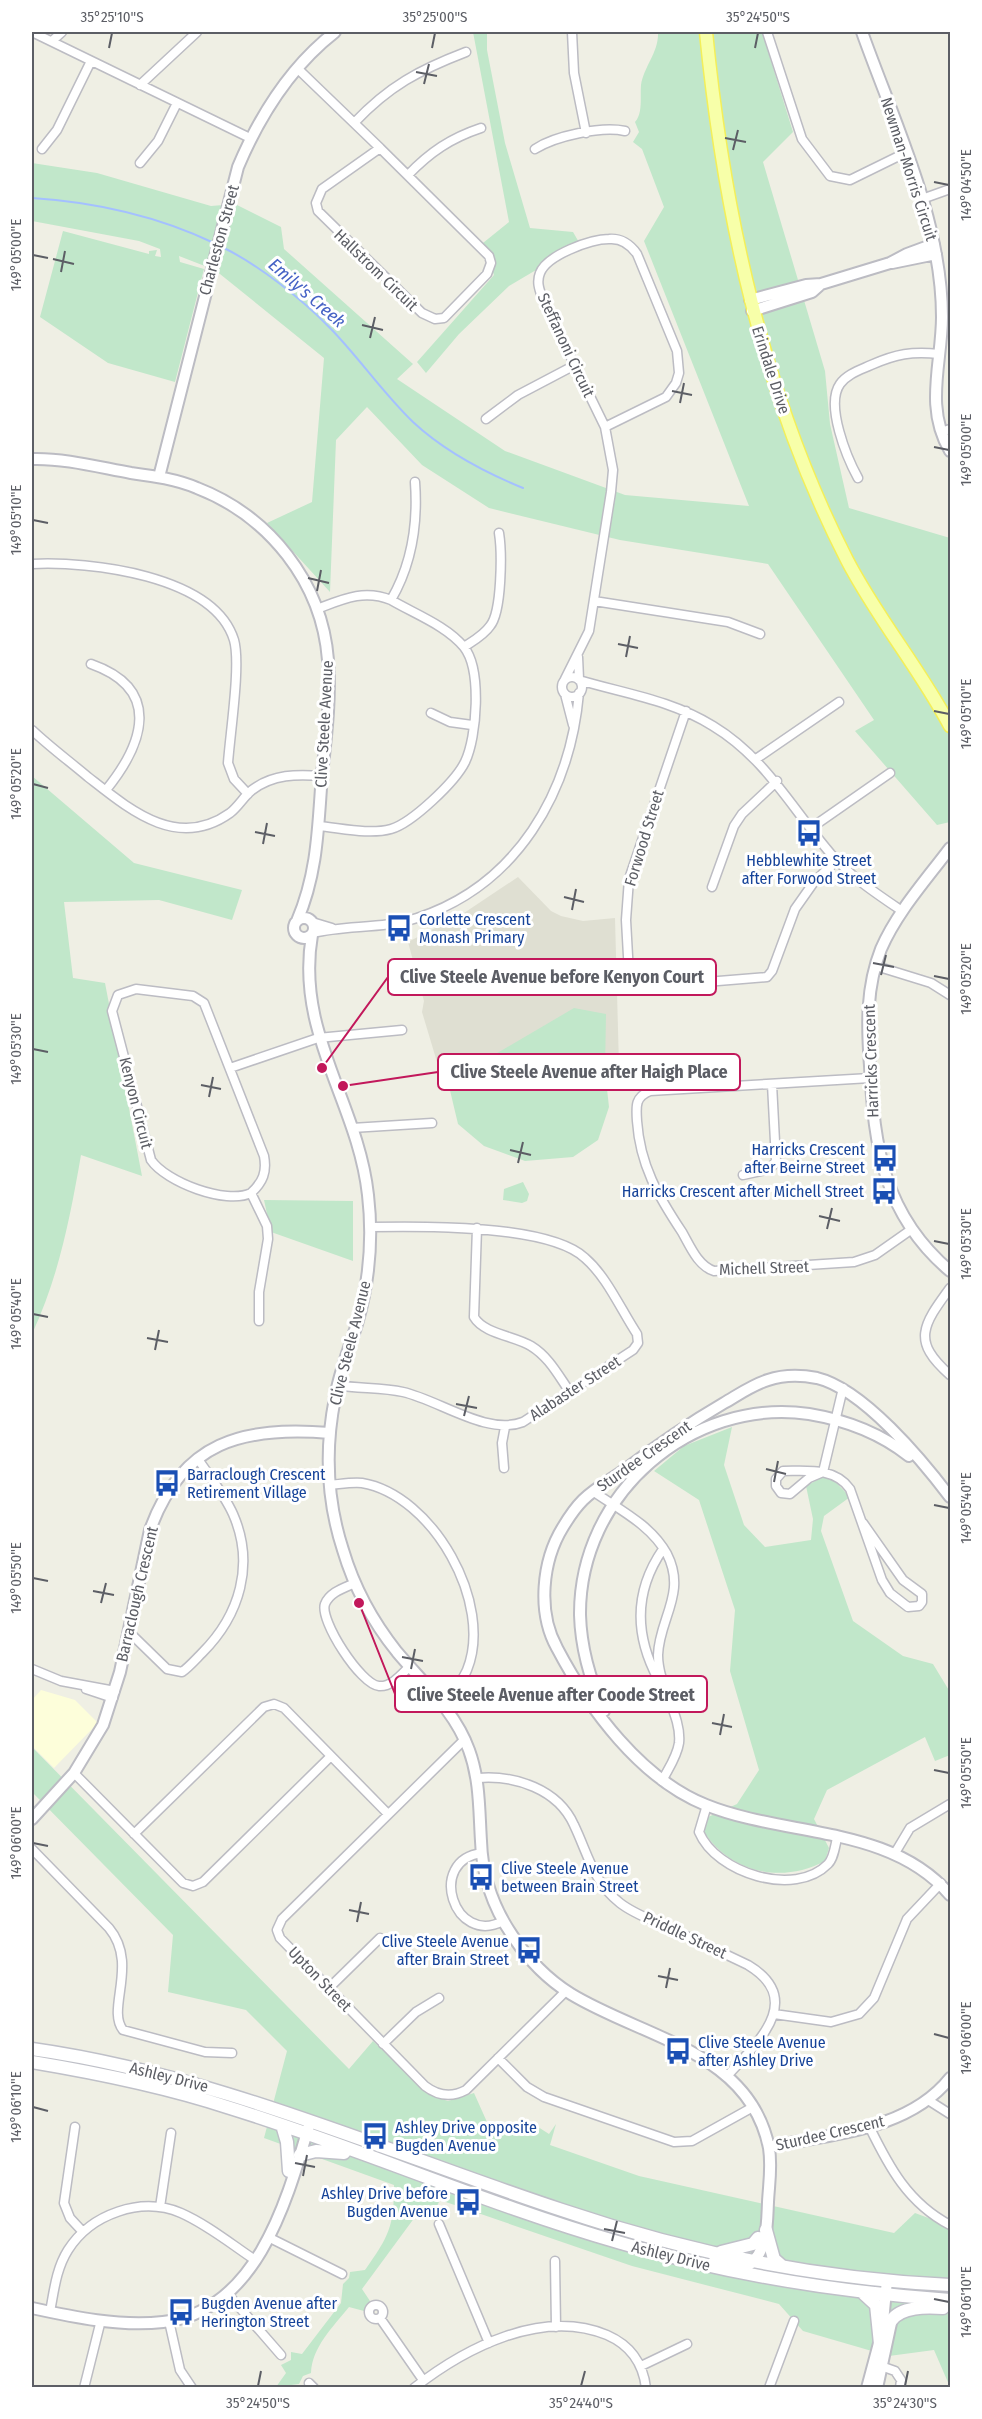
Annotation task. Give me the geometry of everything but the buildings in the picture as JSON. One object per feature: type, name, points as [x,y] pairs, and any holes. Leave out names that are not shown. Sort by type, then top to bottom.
[{"type":"main road","name":"Erindale Drive","points":[[706,32],[725,175],[751,305],[787,420],[832,529],[878,614],[951,726]]},
{"type":"main road","name":"Erindale Drive","points":[[922,679],[951,711]]},
{"type":"main road","name":"Ashley Drive","points":[[32,2049],[154,2072],[305,2127],[391,2164],[573,2228],[657,2253],[730,2271],[818,2287],[937,2303],[951,2300]]},
{"type":"main road","name":"Ashley Drive","points":[[32,2062],[94,2072],[187,2095],[282,2125],[305,2127],[412,2158],[572,2214],[717,2253],[783,2266],[944,2285]]},
{"type":"main road","points":[[282,2125],[287,2142],[289,2171]]},
{"type":"main road","points":[[300,2155],[309,2151],[329,2151],[379,2165],[391,2164]]},
{"type":"main road","points":[[717,2253],[753,2244],[762,2234],[774,2259],[783,2266]]},
{"type":"main road","points":[[863,2292],[876,2305],[880,2344]]},
{"type":"main road","points":[[891,2321],[896,2315],[907,2310],[937,2303],[951,2308]]},
{"type":"street","points":[[32,32],[250,138]]},
{"type":"street","points":[[51,41],[62,32]]},
{"type":"street","points":[[140,85],[197,32]]},
{"type":"street","name":"Charleston Street","points":[[159,477],[219,234],[238,167],[250,138],[277,93],[297,68],[335,32]]},
{"type":"street","points":[[572,32],[574,73],[586,133]]},
{"type":"street","points":[[767,32],[802,139],[830,176],[850,180],[905,153]]},
{"type":"street","name":"Newman-Morris Circuit","points":[[862,32],[922,199],[935,249],[941,292],[935,399],[951,451]]},
{"type":"street","points":[[354,123],[399,82],[429,66],[466,52]]},
{"type":"street","points":[[42,149],[57,130],[91,61]]},
{"type":"street","name":"Hallstrom Circuit","points":[[297,68],[354,123],[380,148],[408,175],[489,256],[487,274],[444,318],[435,319],[422,314],[318,211],[316,203],[322,189],[380,148]]},
{"type":"street","points":[[140,164],[158,141],[177,103]]},
{"type":"street","points":[[408,175],[439,147],[455,137],[481,128]]},
{"type":"street","points":[[535,149],[553,140],[605,129],[625,131]]},
{"type":"street","points":[[922,199],[951,189]]},
{"type":"street","name":"Steffanoni Circuit","points":[[565,679],[589,631],[613,470],[605,427],[539,288],[541,270],[555,256],[600,240],[617,239],[625,242],[636,254],[677,351],[679,373],[676,383],[666,397],[605,427]]},
{"type":"street","points":[[751,305],[812,292],[821,284],[935,249]]},
{"type":"street","points":[[858,478],[842,444],[835,398],[838,386],[850,375],[896,354],[908,352],[939,354]]},
{"type":"street","points":[[486,419],[518,395],[575,365]]},
{"type":"street","name":"Clive Steele Avenue","points":[[32,459],[67,462],[159,477],[187,484],[219,498],[261,526],[294,565],[317,609],[324,633],[329,673],[315,866],[308,896],[297,921]]},
{"type":"street","points":[[391,600],[408,567],[417,508],[415,482]]},
{"type":"street","points":[[464,647],[487,630],[495,619],[502,556],[499,533]]},
{"type":"street","points":[[32,564],[76,564],[102,567],[176,585],[198,595],[220,614],[233,639],[235,652],[228,763],[234,779],[248,794]]},
{"type":"street","points":[[317,609],[359,594],[370,594],[391,600],[446,631],[464,647],[474,666],[477,680],[467,758],[458,774],[402,825],[379,831],[318,826]]},
{"type":"street","points":[[594,601],[728,622],[760,634]]},
{"type":"street","points":[[312,928],[375,927],[417,918],[467,895],[499,870],[525,843],[551,804],[564,771],[580,693],[578,657]]},
{"type":"street","points":[[91,664],[111,671],[124,680],[132,689],[138,703],[137,725],[132,749],[106,790]]},
{"type":"street","points":[[574,729],[562,687],[565,679],[572,677],[602,688],[642,695],[686,711],[714,727],[756,759],[777,781],[837,860],[860,881],[902,911]]},
{"type":"street","points":[[565,694],[571,697],[602,688]]},
{"type":"street","points":[[756,759],[839,702]]},
{"type":"street","name":"Forwood Street","points":[[686,711],[628,879],[626,920],[632,980],[645,987],[767,977],[772,972],[795,909],[803,895],[837,860]]},
{"type":"street","points":[[431,713],[450,722],[472,724]]},
{"type":"street","points":[[32,730],[142,818],[180,827],[217,821],[234,809],[248,794],[275,778],[289,775],[322,776]]},
{"type":"street","points":[[811,828],[890,773]]},
{"type":"street","points":[[712,887],[734,826],[742,813],[777,781]]},
{"type":"street","name":"Harricks Crescent","points":[[951,848],[902,911],[886,938],[868,1000],[867,1023],[875,1140],[880,1163],[893,1197],[912,1229],[951,1271]]},
{"type":"street","name":"Harricks Crescent","points":[[927,879],[951,858]]},
{"type":"street","name":"Clive Steele Avenue","points":[[308,896],[312,928],[307,961],[309,998],[318,1038],[352,1128],[364,1173],[370,1227],[364,1297],[337,1385],[330,1433],[330,1485],[341,1547],[355,1583],[378,1626],[440,1701],[465,1739],[478,1778],[482,1853],[492,1896],[503,1921],[525,1953],[566,1991],[702,2057],[728,2075],[753,2107],[769,2147],[771,2175],[761,2250],[756,2260]]},
{"type":"street","points":[[305,918],[312,928],[304,939],[298,937],[293,929],[297,921],[305,918]]},
{"type":"street","name":"Clive Steele Avenue","points":[[298,937],[307,961]]},
{"type":"street","points":[[876,966],[932,983],[951,994]]},
{"type":"street","name":"Kenyon Circuit","points":[[136,989],[199,999],[207,1009],[266,1165],[263,1179],[251,1193],[228,1197],[176,1181],[157,1168],[148,1152],[112,1008],[121,993],[136,989]]},
{"type":"street","points":[[230,1068],[318,1038],[402,1030]]},
{"type":"street","name":"Michell Street","points":[[870,1078],[650,1091],[637,1100],[638,1137],[648,1174],[662,1202],[704,1266],[719,1271],[854,1262],[874,1255],[912,1229]]},
{"type":"street","points":[[743,1175],[770,1169],[776,1161],[772,1083]]},
{"type":"street","points":[[352,1128],[432,1123]]},
{"type":"street","points":[[251,1193],[266,1220],[268,1233],[259,1292],[259,1321]]},
{"type":"street","name":"Alabaster Street","points":[[370,1227],[477,1228],[532,1238],[580,1253],[591,1263],[637,1334],[638,1343],[633,1350],[523,1422],[505,1427]]},
{"type":"street","points":[[477,1228],[474,1317],[480,1324],[527,1343],[542,1353],[570,1392]]},
{"type":"street","points":[[951,1288],[931,1313],[924,1331],[930,1354],[951,1375]]},
{"type":"street","name":"Sturdee Crescent","points":[[951,1497],[860,1400],[843,1388],[813,1377],[782,1377],[753,1386],[674,1432],[585,1498],[561,1529],[546,1574],[546,1611],[555,1646],[627,1750],[662,1781],[707,1806],[895,1853],[914,1863],[941,1883],[951,1895]]},
{"type":"street","points":[[337,1385],[409,1394],[489,1424],[505,1427],[502,1443],[504,1468]]},
{"type":"street","points":[[823,1472],[843,1388]]},
{"type":"street","points":[[729,1400],[737,1416]]},
{"type":"street","name":"Sturdee Crescent","points":[[615,1732],[597,1696],[586,1663],[580,1619],[583,1583],[594,1543],[613,1505],[634,1477],[662,1451],[702,1428],[737,1416],[786,1412],[836,1419],[885,1440],[926,1468]]},
{"type":"street","name":"Barraclough Crescent","points":[[32,1819],[74,1773],[98,1736],[114,1695],[156,1513],[172,1486],[198,1459],[224,1443],[254,1433],[278,1430],[330,1433]]},
{"type":"street","points":[[129,1631],[166,1669],[182,1672],[221,1632],[238,1598],[244,1560],[239,1532],[223,1496],[198,1459]]},
{"type":"street","points":[[823,1472],[809,1478],[790,1494],[781,1493],[776,1486],[776,1479],[783,1471],[823,1472],[839,1477],[848,1485],[887,1589],[908,1607],[919,1606],[922,1602],[921,1594],[903,1580],[863,1523]]},
{"type":"street","points":[[330,1485],[362,1483],[383,1491],[404,1503],[430,1526],[455,1562],[468,1601],[472,1632],[471,1651],[462,1680],[440,1701]]},
{"type":"street","points":[[594,1492],[645,1528],[663,1549],[672,1568],[674,1591],[670,1613],[659,1643],[659,1671],[664,1690]]},
{"type":"street","points":[[662,1781],[679,1742],[676,1722],[643,1644],[640,1622],[641,1599],[648,1576],[663,1549]]},
{"type":"street","points":[[355,1583],[330,1596],[324,1609],[325,1616],[340,1644],[366,1680],[376,1686],[392,1683],[410,1667]]},
{"type":"street","points":[[643,1644],[659,1643]]},
{"type":"street","points":[[571,1671],[586,1663]]},
{"type":"street","points":[[32,1669],[114,1695]]},
{"type":"street","points":[[134,1834],[267,1704],[284,1708],[388,1814]]},
{"type":"street","name":"Upton Street","points":[[465,1739],[279,1924],[280,1938],[425,2086],[441,2095],[459,2094],[466,2090],[566,1991]]},
{"type":"street","points":[[74,1773],[183,1883],[193,1886],[200,1884],[331,1756]]},
{"type":"street","name":"Priddle Street","points":[[478,1778],[501,1778],[523,1783],[556,1802],[574,1824],[592,1869],[609,1894],[636,1913],[753,1968],[771,1989],[774,2014]]},
{"type":"street","points":[[895,1853],[910,1828],[951,1804]]},
{"type":"street","points":[[707,1806],[699,1832],[710,1849],[732,1867],[761,1877],[784,1879],[813,1873],[829,1863],[837,1838]]},
{"type":"street","points":[[32,1849],[109,1928],[119,1942],[124,1959],[118,2019],[123,2030],[205,2052],[232,2053]]},
{"type":"street","points":[[482,1853],[467,1856],[458,1863],[451,1881],[452,1896],[458,1911],[477,1925],[488,1927],[503,1921]]},
{"type":"street","points":[[728,2075],[766,2033],[774,2014],[831,2022],[860,2014],[874,1998],[907,1919],[941,1883]]},
{"type":"street","points":[[328,1988],[380,1938]]},
{"type":"street","points":[[383,2044],[416,2012],[439,1998]]},
{"type":"street","points":[[32,2057],[60,2061],[94,2072]]},
{"type":"street","points":[[498,2058],[527,2087],[544,2097],[674,2142],[692,2142],[753,2107]]},
{"type":"street","name":"Sturdee Crescent","points":[[769,2147],[869,2126],[908,2112],[928,2100],[951,2078]]},
{"type":"street","points":[[928,2100],[951,2114]]},
{"type":"street","points":[[869,2126],[898,2181],[926,2210],[951,2225]]},
{"type":"street","points":[[75,2127],[63,2203],[70,2218],[83,2232]]},
{"type":"street","points":[[32,2308],[101,2320],[140,2323],[169,2321],[208,2307],[227,2293],[255,2260],[268,2237],[292,2184],[305,2127]]},
{"type":"street","points":[[281,2205],[289,2171],[305,2127]]},
{"type":"street","points":[[160,2207],[171,2133]]},
{"type":"street","points":[[50,2312],[60,2265],[83,2232],[99,2220],[117,2212],[133,2208],[160,2207],[179,2212],[197,2221],[255,2260]]},
{"type":"street","points":[[439,2224],[489,2343]]},
{"type":"street","points":[[268,2237],[342,2274]]},
{"type":"street","points":[[657,2253],[749,2265],[756,2260],[760,2268],[767,2272],[809,2280],[818,2287]]},
{"type":"street","points":[[555,2261],[556,2327]]},
{"type":"street","points":[[867,2388],[879,2365],[891,2321],[891,2280]]},
{"type":"street","points":[[227,2293],[281,2355]]},
{"type":"street","points":[[877,2388],[880,2344],[890,2296]]},
{"type":"street","points":[[380,2318],[423,2380]]},
{"type":"street","points":[[84,2388],[101,2320]]},
{"type":"street","points":[[169,2321],[180,2370],[192,2388]]},
{"type":"street","points":[[769,2388],[794,2321]]},
{"type":"street","points":[[414,2388],[463,2355],[489,2343],[528,2330],[556,2327],[593,2330],[614,2338],[630,2350],[641,2366],[646,2388]]},
{"type":"street","points":[[641,2366],[687,2344]]},
{"type":"street","points":[[879,2365],[898,2375],[900,2388]]},
{"type":"shaded area","points":[[473,32],[487,32],[487,50],[505,143],[530,228],[573,232],[580,244],[509,286],[459,334],[426,373],[417,362],[494,275],[483,243],[509,222]]},
{"type":"shaded area","points":[[658,32],[762,32],[793,132],[763,162],[825,371],[830,424],[849,508],[950,538],[950,822],[937,825],[855,731],[874,720],[768,564],[620,540],[489,508],[422,465],[367,407],[336,440],[330,592],[267,523],[312,502],[324,358],[215,270],[179,256],[180,262],[204,269],[175,382],[108,363],[40,317],[63,231],[149,254],[149,251],[157,250],[155,256],[161,257],[160,249],[139,241],[32,221],[32,163],[97,173],[211,206],[235,204],[281,227],[284,249],[413,364],[397,379],[505,451],[625,495],[749,506],[644,241],[664,207],[642,149],[633,142],[639,132],[635,122],[640,110],[641,85],[654,53]]},
{"type":"shaded area","points":[[32,776],[134,863],[242,890],[232,920],[159,900],[64,902],[73,978],[105,983],[142,1176],[81,1155],[68,1224],[50,1290],[32,1334]]},
{"type":"shaded area","points":[[518,877],[551,911],[561,916],[583,921],[615,918],[619,1066],[516,1068],[515,1059],[489,1057],[443,1082],[422,1012],[424,1001],[408,942],[464,913]]},
{"type":"shaded area","points":[[574,1008],[606,1014],[605,1071],[609,1107],[598,1140],[573,1157],[525,1161],[484,1146],[458,1124],[448,1082]]},
{"type":"shaded area","points":[[523,1182],[529,1194],[527,1201],[522,1203],[503,1200],[504,1189]]},
{"type":"shaded area","points":[[264,1200],[353,1201],[353,1261],[271,1232]]},
{"type":"shaded area","points":[[732,1427],[724,1465],[744,1525],[765,1547],[811,1540],[813,1519],[806,1486],[828,1474],[850,1497],[824,1516],[821,1531],[853,1621],[903,1656],[933,1664],[950,1692],[950,1755],[935,1761],[925,1737],[827,1790],[814,1819],[829,1848],[825,1861],[792,1872],[758,1871],[743,1865],[728,1857],[715,1846],[704,1832],[708,1817],[737,1804],[759,1770],[730,1671],[735,1610],[699,1500],[654,1471],[684,1446]]},
{"type":"shaded area","points":[[41,1690],[75,1700],[98,1723],[54,1768],[32,1746],[32,1700]]},
{"type":"shaded area","points":[[32,1747],[349,2069],[373,2041],[430,2095],[448,2101],[474,2093],[487,2122],[522,2135],[528,2125],[533,2128],[535,2125],[549,2134],[556,2124],[550,2145],[639,2176],[894,2233],[915,2213],[950,2226],[950,2387],[934,2350],[889,2356],[803,2331],[779,2304],[632,2266],[440,2200],[430,2220],[415,2217],[362,2289],[370,2301],[364,2311],[349,2307],[330,2330],[315,2355],[311,2373],[303,2376],[299,2384],[276,2387],[286,2373],[281,2365],[291,2360],[291,2352],[302,2354],[341,2303],[343,2284],[349,2278],[350,2272],[365,2270],[380,2248],[391,2221],[394,2185],[264,2138],[287,2051],[246,2010],[168,1992],[173,1935],[32,1792]]},
{"type":"waterway","name":"Emily's Creek","points":[[32,198],[79,203],[125,212],[170,225],[214,243]]},
{"type":"waterway","name":"Emily's Creek","points":[[222,247],[280,283],[307,306],[342,340],[402,411],[425,433],[465,460],[523,488]]},
{"type":"place","name":"Hebblewhite Street after Forwood Street","points":[[809,833]]},
{"type":"place","name":"Corlette Crescent Monash Primary","points":[[399,928]]},
{"type":"place","name":"Clive Steele Avenue before Kenyon Court","points":[[322,1068]]},
{"type":"place","name":"Clive Steele Avenue after Haigh Place","points":[[343,1086]]},
{"type":"place","name":"Harricks Crescent after Beirne Street","points":[[885,1158]]},
{"type":"place","name":"Harricks Crescent after Michell Street","points":[[884,1191]]},
{"type":"place","name":"Barraclough Crescent Retirement Village","points":[[167,1483]]},
{"type":"place","name":"Clive Steele Avenue after Coode Street","points":[[359,1603]]},
{"type":"place","name":"Clive Steele Avenue between Brain Street","points":[[481,1877]]},
{"type":"place","name":"Clive Steele Avenue after Brain Street","points":[[529,1950]]},
{"type":"place","name":"Clive Steele Avenue after Ashley Drive","points":[[678,2051]]},
{"type":"place","name":"Ashley Drive opposite Bugden Avenue","points":[[375,2136]]},
{"type":"place","name":"Ashley Drive before Bugden Avenue","points":[[468,2202]]},
{"type":"place","name":"Bugden Avenue after Herington Street","points":[[181,2312]]}]
